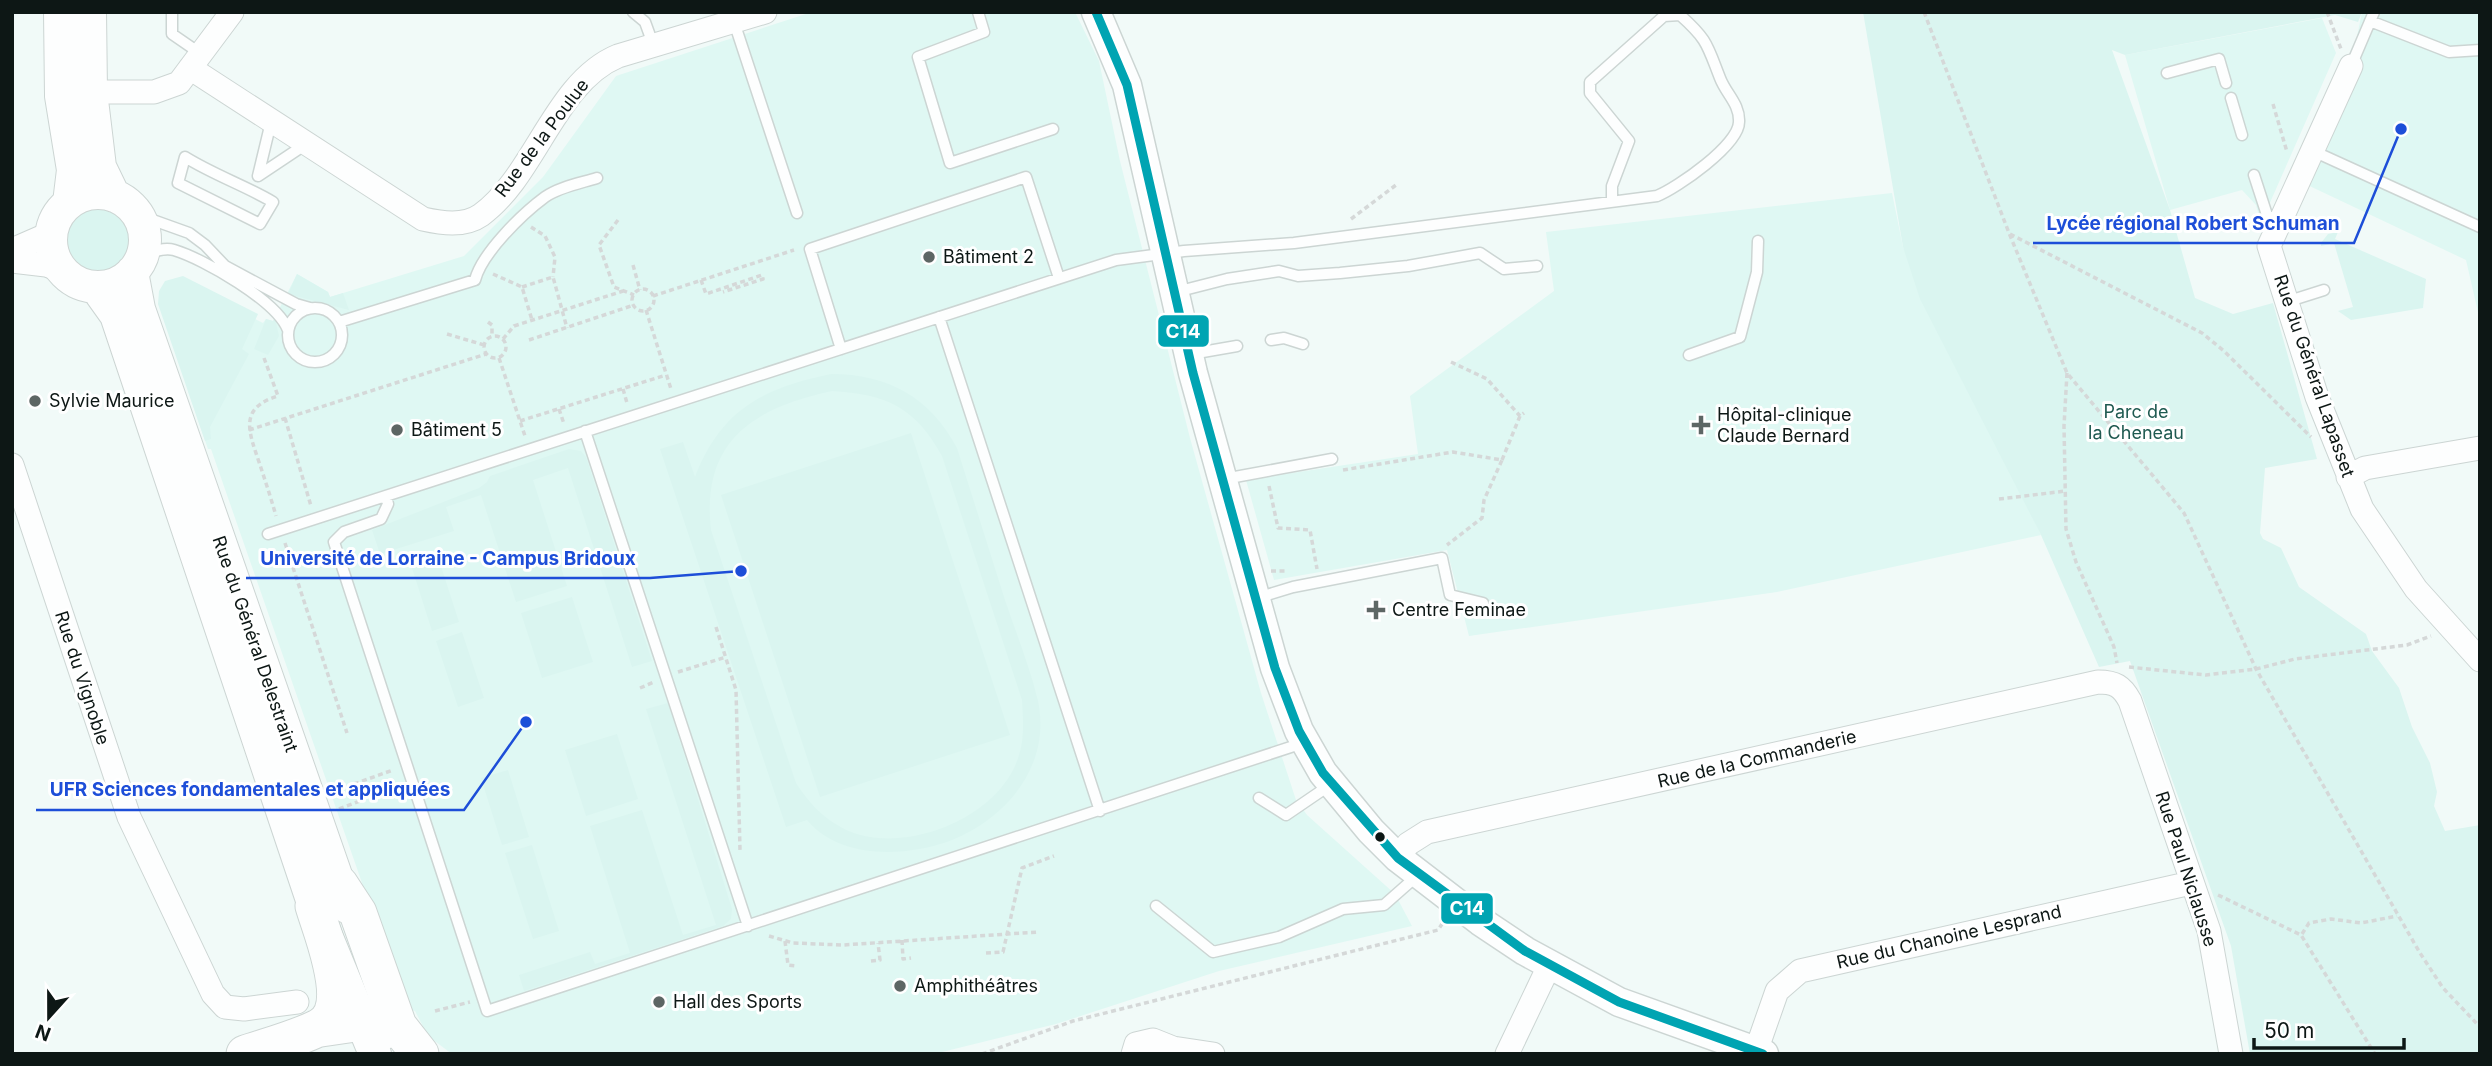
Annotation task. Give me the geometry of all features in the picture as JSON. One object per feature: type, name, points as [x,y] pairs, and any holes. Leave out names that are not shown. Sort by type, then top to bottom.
[{"type":"highway","points":[[245,1054],[309,1015],[335,1006],[338,987],[327,895]]},
{"type":"highway","points":[[327,895],[358,913],[398,1026],[420,1054]]},
{"type":"highway","points":[[309,1015],[380,1040]]},
{"type":"main road","points":[[60,12],[61,96],[73,170],[69,203]]},
{"type":"main road","points":[[90,12],[91,92],[100,167],[125,205],[145,241],[137,264],[121,281],[96,287],[83,285],[63,271],[51,247],[51,233],[61,211],[83,195],[125,205]]},
{"type":"main road","name":"Rue du Général Delestraint","points":[[137,264],[138,309],[327,895]]},
{"type":"main road","name":"Rue du Général Delestraint","points":[[96,287],[116,315],[380,1040]]},
{"type":"street","points":[[64,120],[70,105],[79,95],[91,92],[166,89],[179,83],[232,12]]},
{"type":"street","name":"Rue de la Poulue","points":[[196,61],[271,122],[423,219],[448,224],[480,216],[506,188],[580,84],[596,68],[618,55],[765,12]]},
{"type":"street","points":[[1096,12],[1128,85],[1188,355],[1275,668],[1306,742],[1331,784],[1371,831],[1408,866],[1479,921],[1549,966],[1619,1002],[1760,1052]]},
{"type":"street","name":"Rue du Général Lapasset","points":[[2351,66],[2269,246],[2335,447],[2362,509],[2381,540],[2446,625],[2478,655]]},
{"type":"street","points":[[12,250],[51,233]]},
{"type":"street","points":[[12,261],[46,265],[63,271]]},
{"type":"street","points":[[2348,477],[2365,468],[2480,448]]},
{"type":"street","name":"Rue du Vignoble","points":[[12,465],[129,817],[213,994],[225,1007],[309,1015]]},
{"type":"street","name":"Rue de la Commanderie","points":[[1408,866],[1408,844],[1427,832],[2118,678]]},
{"type":"street","name":"Rue Paul Niclausse","points":[[2118,678],[2209,931],[2231,1054]]},
{"type":"street","name":"Rue du Chanoine Lesprand","points":[[1760,1052],[1777,991],[1800,971],[2193,888]]},
{"type":"street","points":[[1507,1054],[1549,966]]},
{"type":"street","points":[[1133,1054],[1136,1044],[1153,1040],[1173,1048],[1213,1054]]},
{"type":"lane","points":[[172,12],[172,34],[196,61]]},
{"type":"lane","points":[[633,12],[645,22],[653,44]]},
{"type":"lane","points":[[978,12],[984,33],[918,57],[950,163],[1052,129]]},
{"type":"lane","points":[[268,534],[1116,260],[1328,238],[1657,196],[1674,189],[1735,137],[1740,125],[1738,110],[1721,80],[1704,36],[1681,15],[1664,16],[1590,82],[1590,93],[1629,142],[1612,186],[1612,201]]},
{"type":"lane","points":[[2351,66],[2372,17],[2449,52],[2480,50]]},
{"type":"lane","points":[[734,22],[797,214]]},
{"type":"lane","points":[[2167,73],[2219,59],[2226,83]]},
{"type":"lane","points":[[2231,98],[2242,135]]},
{"type":"lane","points":[[258,177],[271,122]]},
{"type":"lane","points":[[250,188],[258,177],[306,144]]},
{"type":"lane","points":[[185,157],[219,178],[239,182],[250,188],[273,202],[260,224],[178,183],[185,157]]},
{"type":"lane","points":[[2309,159],[2480,227]]},
{"type":"lane","points":[[2254,175],[2267,215],[2280,223]]},
{"type":"lane","points":[[841,349],[810,249],[1026,177],[1059,278]]},
{"type":"lane","points":[[338,322],[475,280],[478,268],[547,196],[597,178]]},
{"type":"lane","points":[[125,205],[189,233],[225,266],[296,304],[326,311],[338,322],[341,331],[339,348],[327,360],[318,362],[310,362],[294,354],[289,346],[288,330],[279,313],[237,282],[172,249],[137,264]]},
{"type":"lane","points":[[1689,355],[1740,337],[1757,272],[1758,241]]},
{"type":"lane","points":[[1173,293],[1227,279],[1279,271],[1298,276],[1340,273],[1408,266],[1480,253],[1504,269],[1537,266]]},
{"type":"lane","points":[[2286,302],[2324,290]]},
{"type":"lane","points":[[288,330],[295,316],[310,308]]},
{"type":"lane","points":[[939,317],[1100,811]]},
{"type":"lane","points":[[1271,340],[1284,338],[1303,344]]},
{"type":"lane","points":[[1188,355],[1237,346]]},
{"type":"lane","points":[[585,431],[748,926]]},
{"type":"lane","points":[[1222,480],[1332,459]]},
{"type":"lane","points":[[386,496],[388,504],[381,519],[344,531],[334,542],[487,1011],[1306,742]]},
{"type":"lane","points":[[1252,588],[1319,582],[1442,558],[1450,595],[1483,603]]},
{"type":"lane","points":[[1259,798],[1286,815],[1331,784]]},
{"type":"lane","points":[[1156,906],[1213,952],[1279,937],[1343,909],[1384,905],[1408,866]]},
{"type":"path","points":[[1924,12],[2009,233],[2067,373],[2184,513],[2256,669],[2328,790],[2397,916],[2443,988],[2480,1027]]},
{"type":"path","points":[[2273,104],[2289,158],[2309,159]]},
{"type":"path","points":[[1328,238],[1396,185]]},
{"type":"path","points":[[523,219],[545,236],[555,257],[553,277],[568,328]]},
{"type":"path","points":[[618,220],[599,245],[614,287],[634,295]]},
{"type":"path","points":[[2009,233],[2202,333],[2224,351],[2307,435],[2335,447]]},
{"type":"path","points":[[653,296],[792,250],[810,249]]},
{"type":"path","points":[[633,265],[640,290]]},
{"type":"path","points":[[478,268],[522,287],[553,277]]},
{"type":"path","points":[[701,280],[706,294],[762,275],[763,279],[723,292]]},
{"type":"path","points":[[522,287],[532,320]]},
{"type":"path","points":[[634,295],[640,290],[649,291],[653,296],[652,306],[646,310]]},
{"type":"path","points":[[503,339],[514,326],[623,291]]},
{"type":"path","points":[[634,295],[634,305]]},
{"type":"path","points":[[529,340],[634,305],[646,310]]},
{"type":"path","points":[[646,310],[675,402]]},
{"type":"path","points":[[484,345],[492,336],[492,325],[488,322]]},
{"type":"path","points":[[447,334],[484,345]]},
{"type":"path","points":[[492,336],[503,339]]},
{"type":"path","points":[[484,345],[486,354],[499,358],[507,350],[503,339]]},
{"type":"path","points":[[249,430],[486,354]]},
{"type":"path","points":[[499,358],[529,449]]},
{"type":"path","points":[[1435,547],[1448,545],[1482,518],[1484,500],[1522,414],[1487,379],[1451,362]]},
{"type":"path","points":[[2067,373],[2064,426],[2066,529],[2114,647],[2118,678],[2148,671],[2206,675],[2256,669],[2295,659],[2407,645],[2427,639],[2446,625]]},
{"type":"path","points":[[520,421],[666,375]]},
{"type":"path","points":[[285,418],[315,519]]},
{"type":"path","points":[[1335,471],[1453,452],[1502,460]]},
{"type":"path","points":[[1269,482],[1278,528],[1310,530],[1319,582]]},
{"type":"path","points":[[1999,499],[2066,491]]},
{"type":"path","points":[[1309,571],[1330,567]]},
{"type":"path","points":[[1252,588],[1275,570],[1300,573]]},
{"type":"path","points":[[716,627],[736,690],[740,853]]},
{"type":"path","points":[[354,784],[385,773]]},
{"type":"path","points":[[986,953],[1003,952],[1022,868],[1054,856]]},
{"type":"path","points":[[2193,888],[2243,904],[2301,934],[2375,1054]]},
{"type":"path","points":[[2301,934],[2309,923],[2331,919],[2361,923],[2397,916]]},
{"type":"path","points":[[982,1054],[1073,1021],[1438,930],[1442,924]]},
{"type":"path","points":[[748,926],[785,941],[811,945],[1038,932]]},
{"type":"path","points":[[902,940],[902,959],[911,958]]},
{"type":"path","points":[[785,941],[788,965],[797,966]]},
{"type":"path","points":[[871,961],[880,960],[878,942]]},
{"type":"path","points":[[435,1011],[457,1005]]},
{"type":"shaded area","points":[[812,12],[1075,12],[1099,61],[1120,161],[1190,438],[1261,693],[1296,800],[1307,815],[1395,894],[1412,926],[1219,971],[1056,1024],[934,1054],[452,1054],[428,1036],[415,1011],[407,1009],[401,995],[211,449],[208,449],[188,391],[200,384],[255,319],[263,323],[266,319],[273,321],[297,274],[328,292],[330,297],[464,256],[543,177],[616,76]]},
{"type":"shaded area","points":[[2362,12],[2480,12],[2480,321],[2466,260],[2299,181],[2351,66]]},
{"type":"shaded area","points":[[2322,18],[2336,53],[2261,223],[2256,205],[2242,190],[2170,210],[2125,55]]},
{"type":"shaded area","name":"Hôpital-clinique Claude Bernard","points":[[1892,193],[1903,247],[2041,535],[1777,592],[1469,636],[1447,550],[1274,580],[1246,480],[1418,454],[1410,396],[1554,291],[1546,232]]},
{"type":"green space","name":"Parc de la Cheneau","points":[[1863,12],[2362,12],[2358,22],[2335,15],[2125,55],[2112,50],[2170,210],[2195,298],[2233,314],[2273,303],[2317,459],[2265,468],[2260,533],[2263,539],[2281,548],[2299,587],[2366,634],[2372,651],[2399,688],[2412,727],[2430,763],[2437,792],[2434,806],[2445,831],[2480,825],[2480,1054],[2250,1054],[2231,946],[2130,661],[2099,667],[2041,535],[1920,299],[1903,247]]},
{"type":"green space","points":[[92,207],[104,207],[116,212],[126,222],[131,240],[129,253],[116,268],[104,273],[92,273],[80,268],[70,258],[65,246],[65,234],[70,222],[80,212]]},
{"type":"green space","points":[[2338,232],[2335,239],[2426,279],[2423,308],[2351,320],[2338,311],[2353,307],[2334,243],[2321,246],[2321,243],[2328,234]]},
{"type":"green space","points":[[297,274],[328,292],[330,297],[343,293],[349,310],[288,294]]},
{"type":"green space","points":[[183,276],[258,314],[242,349],[249,354],[210,427],[211,439],[205,441],[158,304],[159,291],[165,281]]},
{"type":"green space","points":[[275,318],[279,336],[268,355],[254,349],[266,319],[273,321]]},
{"type":"green space","points":[[831,374],[852,375],[889,384],[920,402],[946,430],[957,448],[1031,676],[1038,701],[1040,729],[1036,755],[1026,778],[1010,799],[991,817],[969,832],[945,843],[904,851],[874,851],[844,845],[830,839],[807,820],[786,827],[660,449],[683,442],[695,477],[718,434],[732,418],[765,395]],"holes":[[[832,391],[851,393],[897,406],[921,426],[942,456],[1022,700],[1022,744],[1018,758],[1008,779],[992,798],[949,825],[924,834],[898,838],[874,838],[842,828],[820,812],[796,783],[711,530],[710,499],[715,473],[724,451],[738,433],[778,407]]]},
{"type":"green space","points":[[911,433],[1010,735],[820,797],[721,495]]},
{"type":"green space","points":[[569,449],[581,451],[586,457],[652,661],[632,667],[568,468],[533,480],[567,586],[516,602],[481,495],[446,507],[454,531],[380,554],[372,530],[479,488],[490,476]]},
{"type":"green space","points":[[439,560],[459,622],[432,631],[412,568]]},
{"type":"green space","points":[[572,597],[593,662],[542,678],[521,613]]},
{"type":"green space","points":[[462,632],[484,698],[458,707],[436,641]]},
{"type":"green space","points":[[668,703],[732,909],[731,919],[723,926],[524,991],[519,975],[590,952],[595,964],[630,953],[590,826],[642,810],[683,935],[716,925],[646,709]]},
{"type":"green space","points":[[617,734],[638,799],[586,816],[565,750]]},
{"type":"green space","points":[[508,770],[529,837],[502,845],[481,778]]},
{"type":"green space","points":[[532,845],[559,931],[533,939],[505,853]]},
{"type":"transit line","name":"C14","points":[[1096,12],[1127,85],[1193,373],[1275,668],[1299,731],[1323,773],[1398,858],[1525,951],[1619,1002],[1763,1054]]},
{"type":"place","name":"Lycée régional Robert Schuman","points":[[2401,129]]},
{"type":"place","name":"Bâtiment 2","points":[[929,257]]},
{"type":"place","name":"Sylvie Maurice","points":[[35,401]]},
{"type":"place","name":"Hôpital-clinique Claude Bernard","points":[[1701,425]]},
{"type":"place","name":"Bâtiment 5","points":[[397,430]]},
{"type":"place","name":"Université de Lorraine - Campus Bridoux","points":[[741,571]]},
{"type":"place","name":"Centre Feminae","points":[[1376,610]]},
{"type":"place","name":"UFR Sciences fondamentales et appliquées","points":[[526,722]]},
{"type":"place","name":"Amphithéâtres","points":[[900,986]]},
{"type":"place","name":"Hall des Sports","points":[[659,1002]]}]
